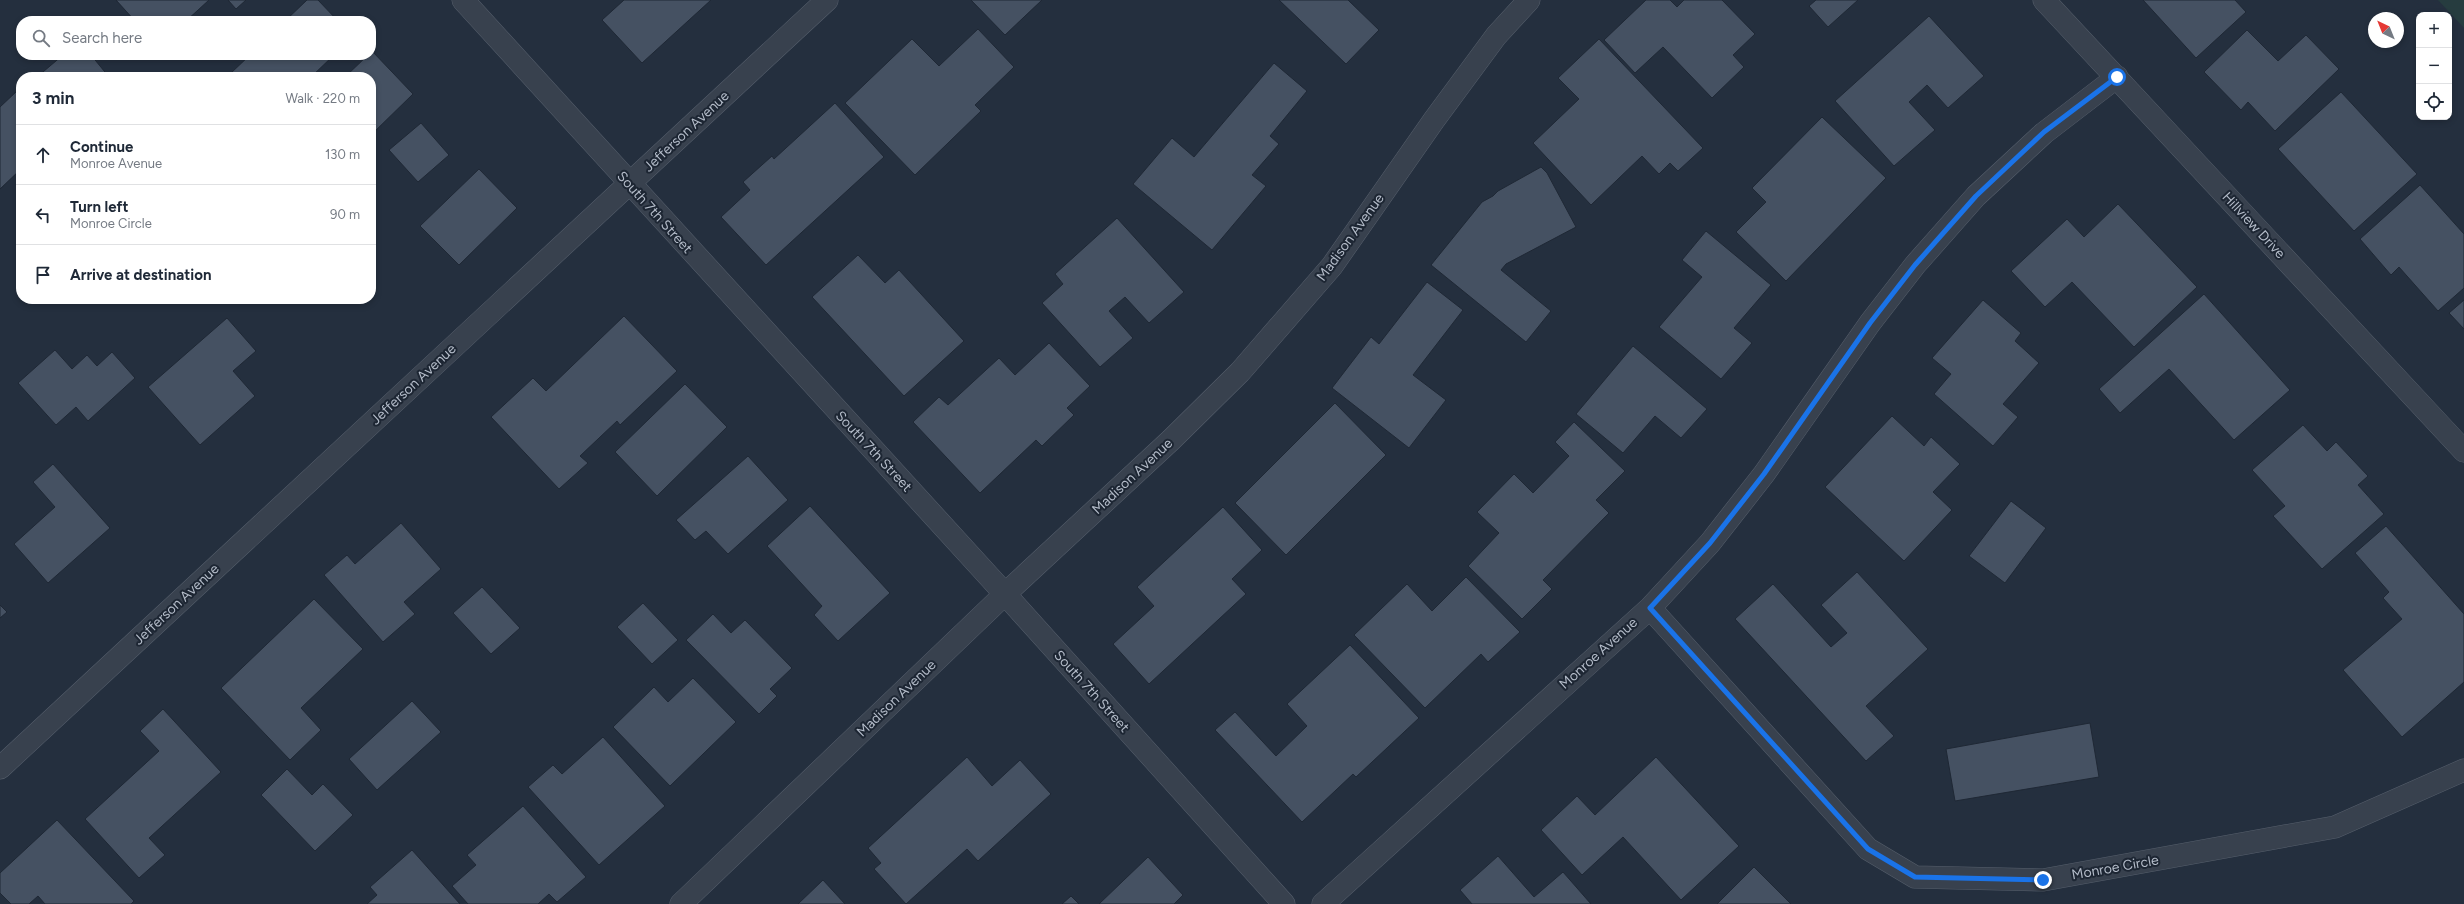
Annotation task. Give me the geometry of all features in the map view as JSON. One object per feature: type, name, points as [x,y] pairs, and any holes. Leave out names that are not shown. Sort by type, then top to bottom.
[{"type":"street","name":"South 7th Street","points":[[463,0],[1005,594],[1284,904]]},
{"type":"street","name":"Jefferson Avenue","points":[[0,768],[826,0]]},
{"type":"street","name":"Madison Avenue","points":[[681,904],[1240,372],[1332,266],[1434,120],[1496,36],[1529,0]]},
{"type":"street","name":"Hillview Drive","points":[[2044,0],[2464,451]]},
{"type":"street","name":"Monroe Avenue","points":[[1323,904],[1650,608],[1710,543],[1764,474],[1870,323],[1915,265],[1976,196],[2044,132],[2117,77]]},
{"type":"street","name":"Monroe Circle","points":[[1650,608],[1868,849],[1915,877],[2043,880],[2336,827],[2464,770]]},
{"type":"green space","points":[[2438,0],[2464,0],[2464,28],[2452,15],[2452,12],[2449,12]]},
{"type":"building","points":[[116,0],[209,0],[191,16],[130,16]]},
{"type":"building","points":[[228,0],[246,0],[236,9]]},
{"type":"building","points":[[307,0],[318,0],[333,16],[290,16]]},
{"type":"building","points":[[624,0],[711,0],[642,63],[602,20]]},
{"type":"building","points":[[971,0],[1042,0],[1005,35]]},
{"type":"building","points":[[1279,0],[1348,0],[1379,30],[1346,64]]},
{"type":"building","points":[[1646,0],[1670,0],[1677,7],[1684,0],[1722,0],[1755,34],[1733,55],[1744,67],[1712,98],[1663,47],[1635,73],[1604,40]]},
{"type":"building","points":[[1816,0],[1858,0],[1828,27],[1809,6]]},
{"type":"building","points":[[2143,0],[2235,0],[2246,12],[2196,58]]},
{"type":"building","points":[[1929,16],[1984,76],[1948,108],[1927,85],[1909,102],[1935,130],[1894,166],[1835,101]]},
{"type":"building","points":[[978,29],[1014,67],[975,105],[981,111],[915,175],[845,103],[912,39],[939,66]]},
{"type":"building","points":[[2247,30],[2278,61],[2306,35],[2339,69],[2275,131],[2248,102],[2241,110],[2204,72]]},
{"type":"building","points":[[1599,39],[1703,148],[1678,171],[1670,163],[1659,174],[1642,156],[1591,205],[1533,143],[1579,99],[1558,78]]},
{"type":"building","points":[[376,55],[413,94],[376,130],[376,72],[350,72],[363,60],[376,60]]},
{"type":"building","points":[[57,60],[95,60],[105,72],[43,72]]},
{"type":"building","points":[[245,60],[329,60],[316,72],[232,72]]},
{"type":"building","points":[[1274,63],[1307,91],[1270,136],[1279,144],[1252,175],[1266,186],[1212,250],[1133,184],[1172,138],[1194,157]]},
{"type":"building","points":[[16,92],[16,174],[0,189],[0,107]]},
{"type":"building","points":[[2341,92],[2417,174],[2354,231],[2278,149]]},
{"type":"building","points":[[835,103],[884,157],[766,265],[721,217],[750,190],[743,182],[772,156],[774,159]]},
{"type":"building","points":[[1822,117],[1886,178],[1786,281],[1736,232],[1766,202],[1752,188]]},
{"type":"building","points":[[421,123],[449,155],[418,182],[389,150]]},
{"type":"building","points":[[1541,167],[1547,173],[1576,227],[1506,264],[1501,270],[1551,311],[1526,342],[1431,265],[1482,202],[1493,196],[1498,191]]},
{"type":"building","points":[[479,169],[517,208],[459,265],[420,226]]},
{"type":"building","points":[[2420,185],[2464,234],[2464,288],[2438,311],[2399,267],[2391,275],[2360,239]]},
{"type":"building","points":[[2118,204],[2197,287],[2134,347],[2072,282],[2045,307],[2011,271],[2067,219],[2084,237]]},
{"type":"building","points":[[1117,218],[1184,292],[1149,323],[1125,297],[1109,311],[1133,338],[1100,367],[1042,303],[1063,284],[1055,274]]},
{"type":"building","points":[[1706,231],[1771,285],[1734,328],[1752,343],[1721,379],[1659,327],[1702,277],[1682,260]]},
{"type":"building","points":[[858,255],[885,283],[899,270],[964,341],[904,396],[812,297]]},
{"type":"building","points":[[1427,282],[1463,310],[1413,375],[1446,400],[1409,448],[1332,388],[1371,337],[1379,344]]},
{"type":"building","points":[[2204,294],[2290,390],[2234,440],[2169,369],[2120,413],[2099,389]]},
{"type":"building","points":[[1983,300],[2021,333],[2015,341],[2039,363],[2003,404],[2018,417],[1993,446],[1934,394],[1951,374],[1932,358]]},
{"type":"building","points":[[2464,300],[2464,329],[2449,313]]},
{"type":"building","points":[[624,316],[677,371],[620,425],[617,421],[580,456],[588,463],[559,489],[491,417],[533,378],[546,391]]},
{"type":"building","points":[[227,318],[256,351],[233,371],[255,396],[200,445],[148,387]]},
{"type":"building","points":[[1049,343],[1090,386],[1067,408],[1074,415],[1042,446],[1036,440],[980,493],[913,422],[939,397],[948,405],[999,358],[1015,375]]},
{"type":"building","points":[[1633,346],[1707,409],[1681,438],[1655,416],[1623,453],[1576,414]]},
{"type":"building","points":[[55,350],[72,369],[87,355],[97,366],[112,352],[135,378],[88,421],[76,407],[56,425],[18,383]]},
{"type":"building","points":[[685,384],[727,427],[657,496],[615,452]]},
{"type":"building","points":[[1335,403],[1386,455],[1286,555],[1235,503]]},
{"type":"building","points":[[1892,416],[1924,446],[1931,437],[1960,464],[1933,492],[1952,510],[1904,561],[1825,487]]},
{"type":"building","points":[[1574,422],[1625,471],[1596,500],[1609,513],[1543,580],[1552,589],[1522,619],[1468,566],[1499,533],[1477,512],[1514,474],[1533,493],[1569,456],[1555,442]]},
{"type":"building","points":[[2303,425],[2327,451],[2336,442],[2368,476],[2358,485],[2384,514],[2322,569],[2273,516],[2285,506],[2252,470]]},
{"type":"building","points":[[748,456],[788,500],[728,554],[706,531],[695,540],[676,520]]},
{"type":"building","points":[[53,464],[110,528],[48,583],[14,544],[55,507],[33,482]]},
{"type":"building","points":[[2011,501],[2046,528],[2005,583],[1969,556]]},
{"type":"building","points":[[810,506],[890,593],[838,641],[814,615],[822,606],[767,546]]},
{"type":"building","points":[[1223,507],[1262,550],[1232,579],[1246,594],[1149,684],[1113,644],[1154,606],[1137,587]]},
{"type":"building","points":[[401,523],[441,569],[404,602],[415,614],[383,642],[324,575],[347,555],[355,564]]},
{"type":"building","points":[[2386,526],[2464,614],[2464,682],[2402,737],[2343,670],[2402,619],[2383,598],[2389,592],[2355,553]]},
{"type":"building","points":[[1857,572],[1928,649],[1866,706],[1894,736],[1866,761],[1735,619],[1773,584],[1831,647],[1847,633],[1821,605]]},
{"type":"building","points":[[1466,577],[1520,632],[1488,662],[1481,654],[1425,708],[1354,635],[1407,584],[1432,611]]},
{"type":"building","points":[[482,587],[520,628],[491,654],[453,613]]},
{"type":"building","points":[[314,599],[363,649],[301,708],[321,730],[290,760],[221,688]]},
{"type":"building","points":[[643,603],[678,640],[652,664],[617,627]]},
{"type":"building","points":[[0,605],[7,612],[0,618]]},
{"type":"building","points":[[713,614],[731,633],[745,620],[792,668],[770,689],[777,696],[759,714],[686,640]]},
{"type":"building","points":[[1350,645],[1419,718],[1356,777],[1353,774],[1302,822],[1215,730],[1235,712],[1276,756],[1307,726],[1287,704]]},
{"type":"building","points":[[693,678],[736,722],[670,786],[613,727],[654,687],[668,702]]},
{"type":"building","points":[[412,701],[441,732],[377,790],[349,759]]},
{"type":"building","points":[[163,709],[221,772],[149,838],[165,855],[139,878],[85,819],[159,751],[140,731]]},
{"type":"building","points":[[2090,723],[2099,777],[1955,801],[1946,749]]},
{"type":"building","points":[[603,737],[665,806],[599,865],[528,787],[553,765],[562,774]]},
{"type":"building","points":[[967,757],[992,786],[1020,760],[1051,794],[978,861],[967,849],[906,904],[874,869],[881,863],[868,848]]},
{"type":"building","points":[[1656,757],[1739,846],[1681,900],[1623,837],[1582,875],[1541,830],[1577,796],[1595,815]]},
{"type":"building","points":[[287,769],[312,795],[323,784],[353,815],[315,851],[261,795]]},
{"type":"building","points":[[523,806],[586,877],[557,902],[549,894],[538,904],[468,904],[452,886],[476,865],[467,855]]},
{"type":"building","points":[[57,820],[134,901],[131,904],[45,904],[38,896],[29,904],[11,904],[0,893],[0,873]]},
{"type":"building","points":[[412,850],[460,904],[367,904],[377,895],[370,887]]},
{"type":"building","points":[[1498,856],[1534,897],[1563,872],[1591,904],[1472,904],[1460,890]]},
{"type":"building","points":[[1148,857],[1183,895],[1174,904],[1099,904]]},
{"type":"building","points":[[1754,867],[1791,904],[1717,904]]},
{"type":"building","points":[[823,880],[845,904],[798,904]]},
{"type":"building","points":[[1071,896],[1079,904],[1062,904]]},
{"type":"route","points":[[2043,880],[1915,877],[1868,849],[1826,805],[1650,608],[1710,543],[1764,474],[1870,323],[1915,265],[1976,196],[2044,132],[2117,77]]}]
